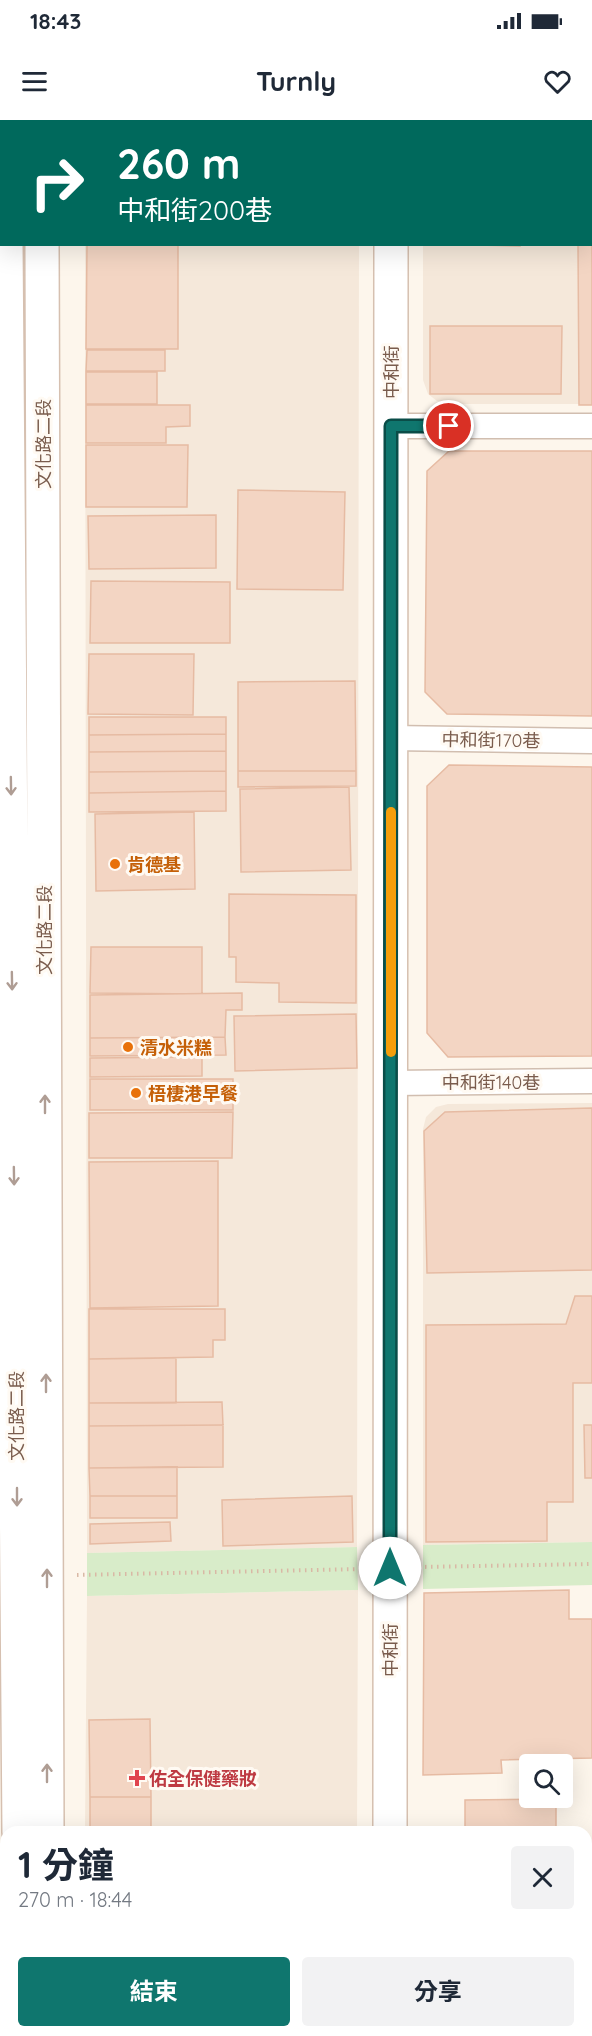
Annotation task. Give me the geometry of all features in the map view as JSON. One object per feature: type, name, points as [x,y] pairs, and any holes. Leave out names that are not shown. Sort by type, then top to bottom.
[{"type":"street","name":"文化路二段","points":[[6,246],[19,1826]]},
{"type":"street","name":"文化路二段","points":[[42,246],[47,1826]]},
{"type":"street","name":"中和街","points":[[390,1826],[391,246]]},
{"type":"street","points":[[391,426],[592,426]]},
{"type":"street","name":"中和街170巷","points":[[391,738],[592,741]]},
{"type":"street","name":"中和街140巷","points":[[391,1083],[592,1081]]},
{"type":"path","points":[[47,1576],[592,1564]]},
{"type":"shaded area","points":[[85,246],[359,246],[357,1547],[87,1553]]},
{"type":"shaded area","points":[[423,246],[592,246],[592,404],[449,404],[437,401],[428,394],[423,380]]},
{"type":"shaded area","points":[[592,1103],[592,1542],[423,1545],[423,1129],[426,1117],[436,1107],[448,1104]]},
{"type":"shaded area","points":[[358,1590],[357,1826],[85,1826],[87,1596]]},
{"type":"green space","points":[[592,1542],[592,1585],[423,1589],[423,1545]]},
{"type":"green space","points":[[357,1547],[358,1590],[87,1596],[87,1553]]},
{"type":"building","points":[[87,246],[178,246],[178,349],[86,349]]},
{"type":"building","points":[[578,246],[592,246],[592,405],[579,405]]},
{"type":"building","points":[[430,326],[562,326],[561,394],[430,394]]},
{"type":"building","points":[[87,350],[165,350],[165,371],[86,371]]},
{"type":"building","points":[[86,372],[157,372],[157,404],[86,404]]},
{"type":"building","points":[[86,405],[190,405],[190,426],[166,427],[166,443],[86,443]]},
{"type":"building","points":[[86,445],[188,445],[187,507],[86,507]]},
{"type":"building","points":[[449,451],[592,451],[592,716],[447,714],[425,692],[427,471]]},
{"type":"building","points":[[238,490],[345,492],[343,590],[237,589]]},
{"type":"building","points":[[216,515],[216,568],[89,569],[88,516]]},
{"type":"building","points":[[91,581],[230,582],[230,643],[90,643]]},
{"type":"building","points":[[89,654],[194,654],[193,715],[88,714]]},
{"type":"building","points":[[355,681],[356,771],[238,771],[238,682]]},
{"type":"building","points":[[89,717],[226,717],[226,734],[89,735]]},
{"type":"building","points":[[226,734],[226,751],[89,752],[89,735]]},
{"type":"building","points":[[226,751],[226,771],[89,772],[89,752]]},
{"type":"building","points":[[449,765],[592,767],[592,1056],[448,1057],[427,1033],[427,786]]},
{"type":"building","points":[[226,771],[226,791],[89,793],[89,772]]},
{"type":"building","points":[[238,771],[356,771],[356,786],[238,787]]},
{"type":"building","points":[[349,787],[351,870],[241,872],[240,789]]},
{"type":"building","points":[[226,791],[226,811],[89,812],[89,793]]},
{"type":"building","points":[[194,812],[195,889],[96,891],[95,814]]},
{"type":"building","points":[[229,894],[356,895],[356,1003],[279,1002],[279,983],[236,982],[236,957],[229,957]]},
{"type":"building","points":[[91,947],[202,947],[202,994],[90,993]]},
{"type":"building","points":[[242,993],[242,1010],[226,1010],[225,1037],[90,1038],[90,995]]},
{"type":"building","points":[[356,1014],[357,1068],[235,1071],[234,1016]]},
{"type":"building","points":[[225,1037],[226,1055],[90,1056],[90,1038]]},
{"type":"building","points":[[202,1057],[202,1076],[90,1077],[90,1058]]},
{"type":"building","points":[[90,1079],[233,1079],[233,1110],[90,1110]]},
{"type":"building","points":[[592,1108],[592,1270],[427,1273],[424,1131],[445,1112]]},
{"type":"building","points":[[233,1112],[232,1158],[89,1158],[89,1113]]},
{"type":"building","points":[[218,1161],[218,1306],[90,1308],[89,1162]]},
{"type":"building","points":[[575,1296],[592,1296],[592,1383],[573,1383],[573,1502],[547,1502],[547,1541],[426,1542],[426,1325],[566,1324]]},
{"type":"building","points":[[89,1309],[225,1309],[225,1340],[213,1340],[213,1357],[89,1359]]},
{"type":"building","points":[[176,1358],[176,1403],[89,1403],[89,1359]]},
{"type":"building","points":[[222,1402],[223,1425],[89,1426],[89,1403]]},
{"type":"building","points":[[223,1425],[223,1467],[89,1468],[89,1426]]},
{"type":"building","points":[[584,1425],[592,1425],[592,1478],[585,1478]]},
{"type":"building","points":[[177,1467],[177,1496],[90,1496],[89,1468]]},
{"type":"building","points":[[90,1496],[177,1496],[177,1518],[90,1518]]},
{"type":"building","points":[[352,1496],[353,1542],[223,1546],[222,1500]]},
{"type":"building","points":[[170,1522],[171,1541],[90,1544],[90,1524]]},
{"type":"building","points":[[569,1590],[569,1619],[592,1619],[592,1758],[573,1758],[573,1754],[519,1754],[519,1760],[501,1760],[502,1773],[423,1775],[424,1593]]},
{"type":"building","points":[[150,1719],[151,1797],[90,1797],[89,1720]]},
{"type":"building","points":[[90,1797],[151,1797],[151,1826],[90,1826]]},
{"type":"building","points":[[519,1799],[519,1808],[556,1808],[556,1826],[465,1826],[465,1800]]},
{"type":"slow traffic","points":[[391,812],[391,1052]]},
{"type":"place","name":"肯德基","points":[[115,864]]},
{"type":"place","name":"清水米糕","points":[[128,1047]]},
{"type":"place","name":"梧棲港早餐","points":[[136,1093]]},
{"type":"place","name":"佑全保健藥妝","points":[[137,1778]]},
{"type":"route","points":[[390,1568],[391,426],[449,426]]}]
